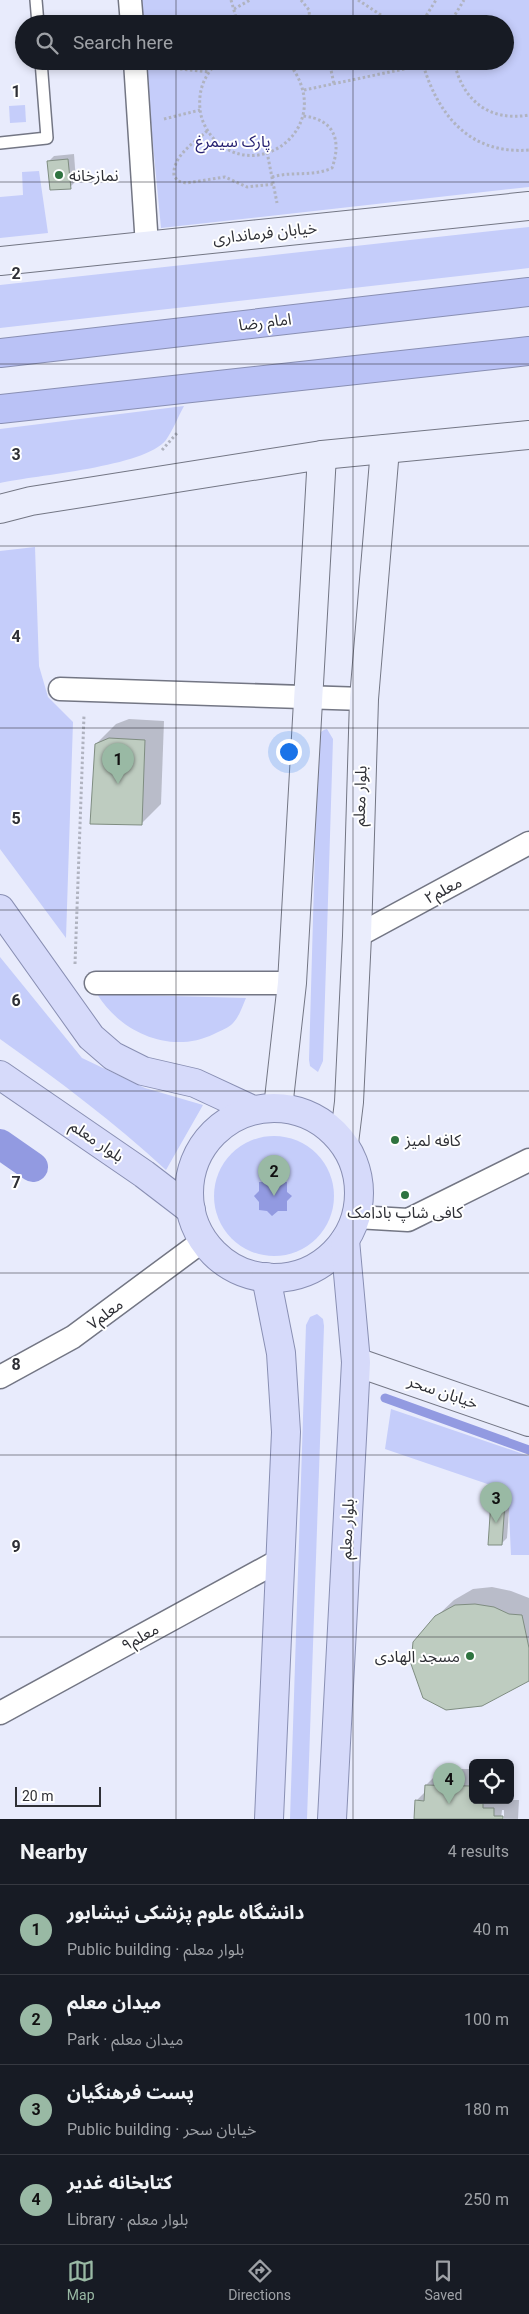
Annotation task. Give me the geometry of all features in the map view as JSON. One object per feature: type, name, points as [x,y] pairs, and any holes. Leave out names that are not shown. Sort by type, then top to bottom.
[{"type":"highway","name":"امام رضا","points":[[0,353],[529,292]]},
{"type":"highway","points":[[0,409],[529,351]]},
{"type":"main road","name":"خیابان فرمانداری","points":[[0,261],[529,206]]},
{"type":"main road","points":[[0,509],[31,501],[322,455],[529,435]]},
{"type":"main road","name":"بلوار معلم","points":[[344,1143],[349,1102],[364,699],[385,449]]},
{"type":"main road","points":[[266,1109],[292,982],[310,696],[322,455]]},
{"type":"main road","points":[[0,909],[91,1037],[113,1056],[143,1071],[195,1083],[266,1109],[304,1112],[326,1124],[344,1143],[356,1166],[360,1191],[351,1228],[330,1257],[310,1270],[288,1276],[266,1277],[242,1272],[220,1259],[204,1240],[191,1210],[190,1189],[193,1168],[202,1148],[221,1127],[233,1118],[266,1109]]},
{"type":"main road","name":"بلوار معلم","points":[[0,1075],[144,1174],[191,1210]]},
{"type":"main road","name":"بلوار معلم","points":[[332,1819],[356,1362],[351,1228]]},
{"type":"main road","points":[[266,1277],[281,1353],[286,1432],[269,1819]]},
{"type":"main road","name":"خیابان سحر","points":[[356,1362],[529,1422]]},
{"type":"street","points":[[130,0],[131,15]]},
{"type":"street","points":[[136,70],[148,246]]},
{"type":"street","points":[[60,688],[364,699]]},
{"type":"street","name":"معلم۲","points":[[356,936],[529,843]]},
{"type":"street","points":[[96,983],[292,982]]},
{"type":"street","points":[[351,1228],[408,1220],[529,1160]]},
{"type":"street","name":"معلم۷","points":[[0,1377],[73,1337],[204,1240]]},
{"type":"street","name":"معلم۹","points":[[0,1713],[280,1560]]},
{"type":"lane","points":[[36,0],[37,15]]},
{"type":"lane","points":[[0,142],[47,138],[41,70]]},
{"type":"path","points":[[231,0],[236,15]]},
{"type":"path","points":[[234,9],[250,0]]},
{"type":"path","points":[[301,0],[309,10],[309,15]]},
{"type":"path","points":[[358,0],[380,15]]},
{"type":"path","points":[[427,15],[436,0]]},
{"type":"path","points":[[455,15],[463,2],[456,0]]},
{"type":"path","points":[[189,70],[209,72],[202,82],[199,99],[200,110],[207,131],[220,145],[236,154],[255,155],[273,151],[289,141],[300,126],[305,108],[304,90],[295,70]]},
{"type":"path","points":[[331,70],[334,84]]},
{"type":"path","points":[[304,90],[393,70]]},
{"type":"path","points":[[425,70],[445,113],[464,133],[491,148],[529,150]]},
{"type":"path","points":[[456,70],[466,93],[480,106],[496,114],[515,118],[529,115]]},
{"type":"path","points":[[139,124],[200,110]]},
{"type":"path","points":[[272,177],[281,174],[322,172],[332,168],[336,146],[333,133],[326,122],[317,117],[303,116]]},
{"type":"path","points":[[207,131],[175,163],[174,176],[178,181],[186,182],[224,177],[246,187],[274,184]]},
{"type":"path","points":[[267,152],[278,210]]},
{"type":"path","points":[[74,967],[85,690]]},
{"type":"green space","name":"پارک سیمرغ","points":[[139,0],[529,0],[529,187],[161,228],[146,70],[514,70],[514,15],[140,15]]},
{"type":"green space","points":[[25,105],[26,122],[10,123],[9,106]]},
{"type":"green space","points":[[39,171],[48,233],[0,238],[0,197],[23,195],[22,172]]},
{"type":"green space","points":[[529,227],[529,268],[0,328],[0,285]]},
{"type":"green space","points":[[184,406],[166,440],[154,449],[136,457],[89,469],[0,483],[0,429]]},
{"type":"green space","points":[[35,547],[39,666],[48,697],[73,722],[66,938],[0,849],[0,551]]},
{"type":"green space","points":[[327,729],[333,739],[323,1061],[318,1072],[310,1066],[309,1060],[318,742],[322,731]]},
{"type":"green space","points":[[0,957],[82,1058],[145,1088],[203,1105],[166,1170],[85,1102],[0,1039]]},
{"type":"green space","points":[[97,994],[246,998],[238,1016],[229,1026],[198,1040],[181,1042],[164,1041],[133,1029],[119,1020]]},
{"type":"green space","points":[[274,1136],[297,1141],[316,1154],[329,1173],[334,1196],[329,1219],[316,1238],[297,1251],[274,1256],[251,1251],[232,1238],[219,1219],[214,1196],[219,1173],[232,1154],[251,1141]]},
{"type":"green space","points":[[317,1314],[323,1319],[324,1326],[307,1819],[290,1819],[306,1325],[310,1317]]},
{"type":"green space","points":[[391,1409],[529,1456],[529,1555],[511,1555],[508,1491],[385,1449]]},
{"type":"shaded area","points":[[273,1177],[278,1182],[287,1182],[287,1192],[292,1196],[287,1201],[287,1211],[278,1211],[272,1216],[267,1211],[259,1210],[259,1202],[254,1196],[259,1191],[259,1182],[268,1182]]},
{"type":"building","name":"نمازخانه","points":[[68,159],[71,189],[50,190],[47,161]]},
{"type":"building","points":[[109,738],[145,740],[142,825],[90,824],[95,744]]},
{"type":"building","points":[[491,1501],[505,1502],[502,1545],[488,1545]]},
{"type":"building","name":"مسجد الهادی","points":[[475,1604],[494,1607],[509,1614],[522,1615],[529,1648],[529,1681],[482,1706],[446,1710],[423,1698],[411,1664],[413,1642],[435,1616],[455,1605]]},
{"type":"building","points":[[425,1785],[469,1786],[469,1804],[483,1804],[483,1808],[494,1808],[494,1816],[503,1816],[503,1819],[414,1819],[415,1800],[424,1801]]},
{"type":"waterway","points":[[0,1144],[33,1167]]},
{"type":"waterway","points":[[385,1398],[529,1450]]},
{"type":"place","name":"نمازخانه","points":[[59,175]]},
{"type":"place","name":"دانشگاه علوم پزشکی نیشابور","points":[[118,784]]},
{"type":"place","name":"کافه لمیز","points":[[395,1140]]},
{"type":"place","name":"کافی شاپ بادامک","points":[[405,1195]]},
{"type":"place","name":"میدان معلم","points":[[274,1196]]},
{"type":"place","name":"پست فرهنگیان","points":[[496,1523]]},
{"type":"place","name":"مسجد الهادی","points":[[470,1656]]},
{"type":"place","name":"کتابخانه غدیر","points":[[449,1804]]}]
